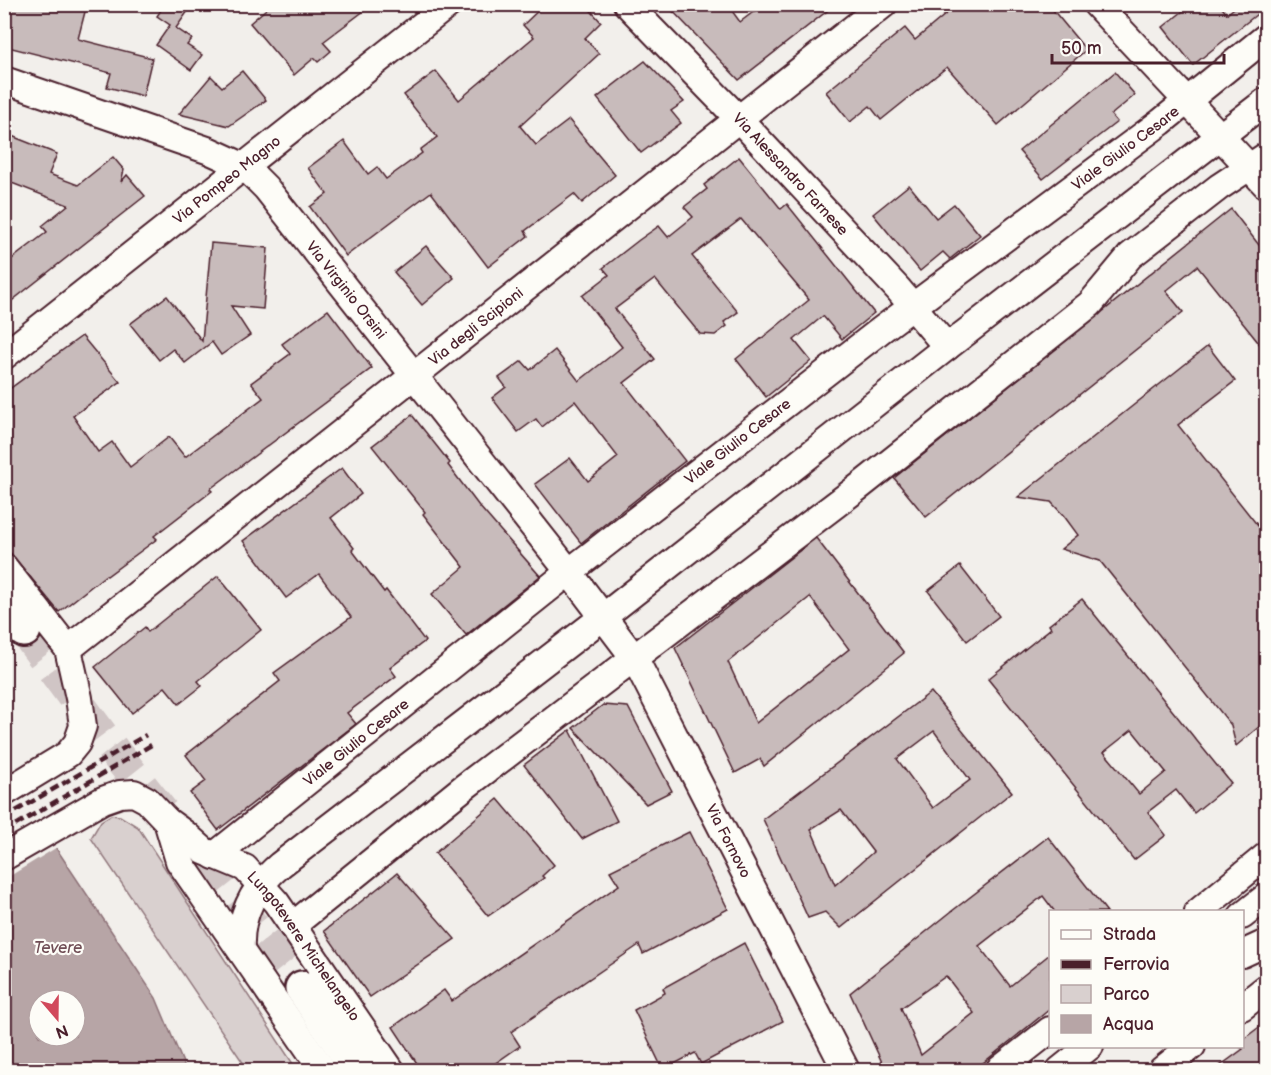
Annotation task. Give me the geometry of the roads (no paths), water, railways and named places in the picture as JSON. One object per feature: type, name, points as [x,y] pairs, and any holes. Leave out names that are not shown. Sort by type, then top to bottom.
[{"type":"main road","name":"Lungotevere Michelangelo","points":[[302,988],[358,1071]]},
{"type":"street","name":"Via Pompeo Magno","points":[[4,356],[449,4]]},
{"type":"street","name":"Via Alessandro Farnese","points":[[627,4],[738,118],[913,306],[947,347]]},
{"type":"street","name":"Via degli Scipioni","points":[[68,649],[884,4]]},
{"type":"street","points":[[292,926],[463,788],[839,503],[1090,304],[1130,256],[1219,188],[1261,170],[1222,136],[1096,4]]},
{"type":"street","name":"Viale Giulio Cesare","points":[[214,856],[569,573],[913,306],[1188,101],[1266,37]]},
{"type":"street","name":"Via Virginio Orsini","points":[[4,80],[210,150],[245,167],[266,188],[603,617]]},
{"type":"street","points":[[241,950],[242,923],[261,884],[272,872],[1266,102]]},
{"type":"street","points":[[4,567],[68,649],[80,698],[83,726],[77,743],[63,759],[4,794]]},
{"type":"street","name":"Via Fornovo","points":[[603,617],[635,659],[846,1071]]},
{"type":"street","name":"Lungotevere Michelangelo","points":[[4,857],[91,806],[113,796],[134,793],[147,800],[167,821],[201,849],[240,865],[261,884],[391,1071]]},
{"type":"street","name":"Lungotevere Michelangelo","points":[[167,821],[179,861],[323,1071]]},
{"type":"street","points":[[1200,910],[1266,856]]},
{"type":"street","points":[[1244,914],[1266,897]]},
{"type":"street","points":[[1244,953],[1266,943]]},
{"type":"street","points":[[1244,1005],[1266,988]]},
{"type":"street","points":[[999,1071],[1049,1031]]},
{"type":"street","points":[[1060,1071],[1089,1048]]},
{"type":"street","points":[[1162,1071],[1191,1048]]},
{"type":"water","name":"Tevere","points":[[4,770],[156,998],[186,1070],[5,1070]]},
{"type":"tunnel","points":[[24,630],[109,745],[302,988]]},
{"type":"railway","points":[[4,818],[146,735]]},
{"type":"railway","points":[[4,832],[153,744]]}]
